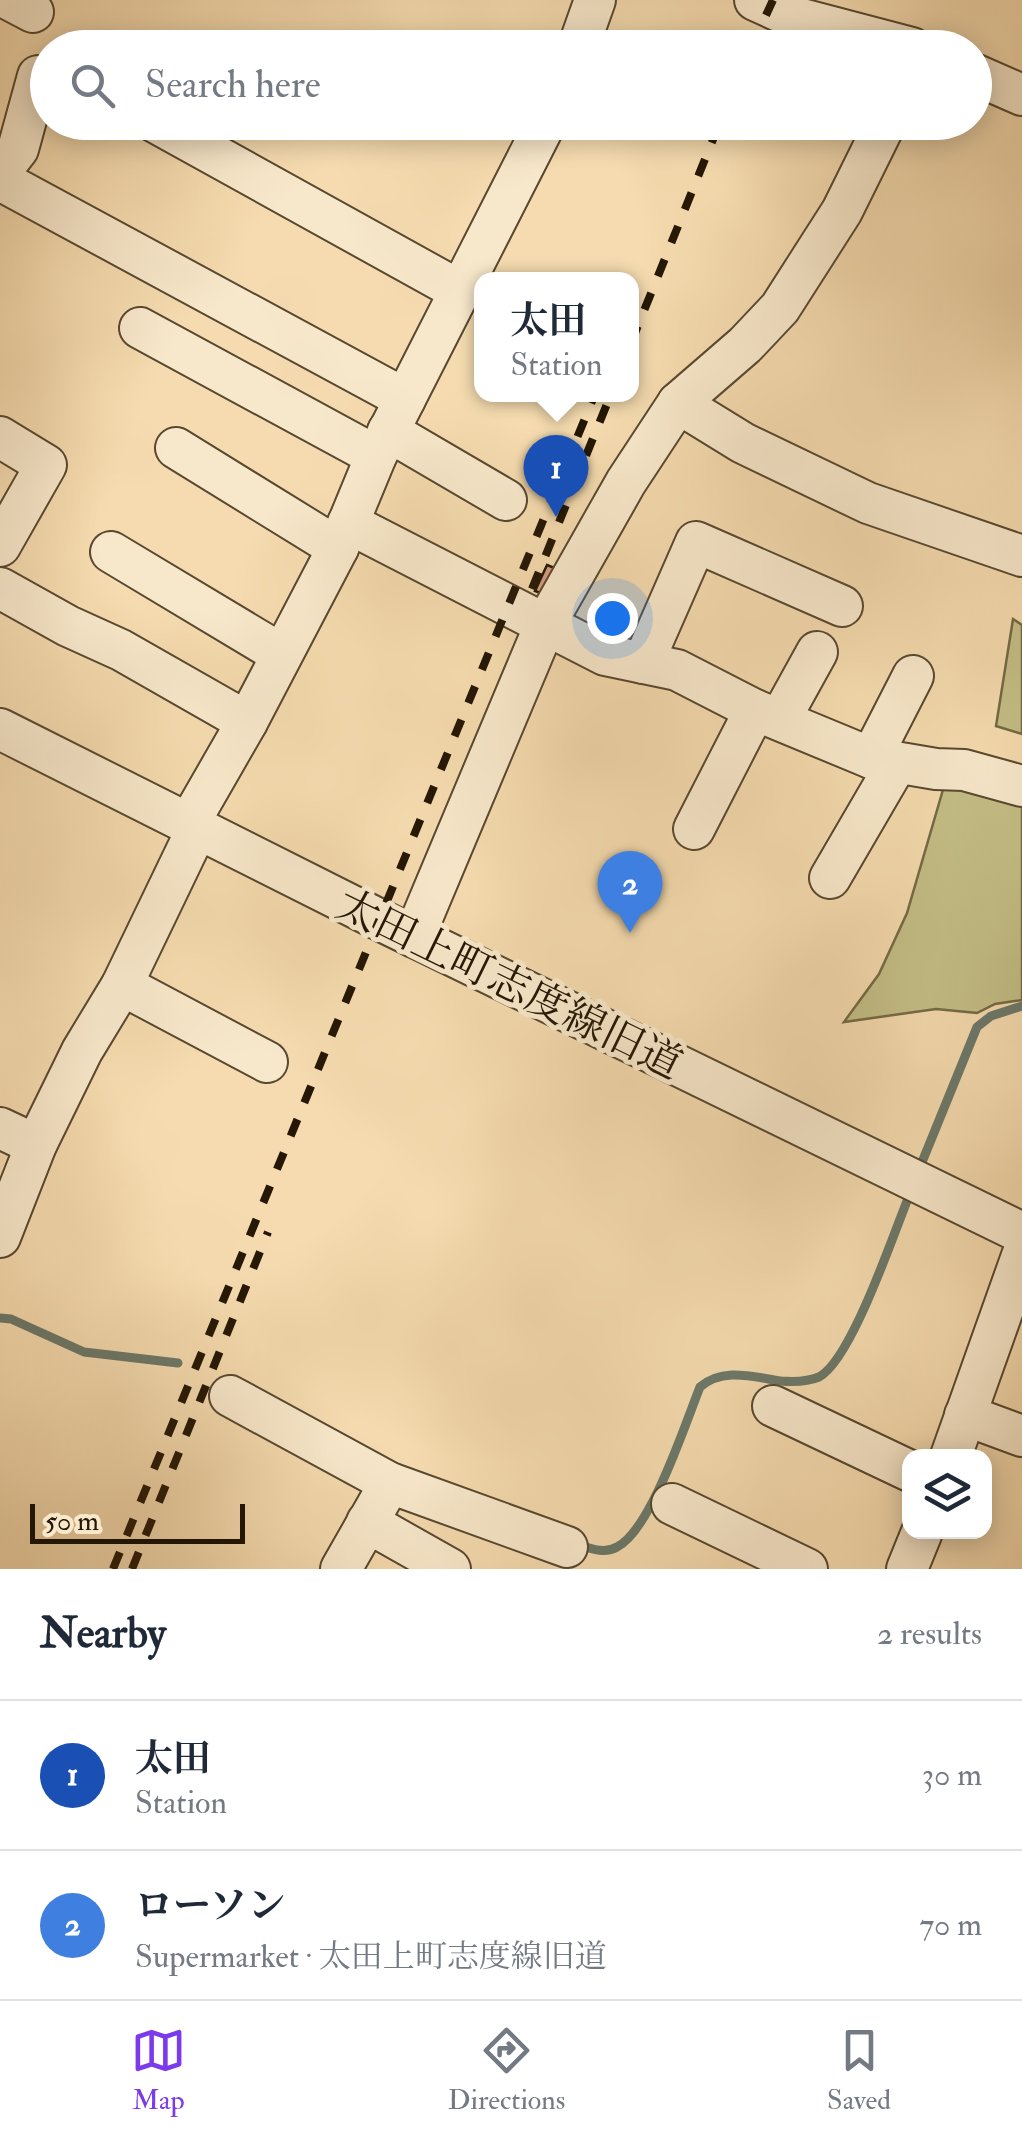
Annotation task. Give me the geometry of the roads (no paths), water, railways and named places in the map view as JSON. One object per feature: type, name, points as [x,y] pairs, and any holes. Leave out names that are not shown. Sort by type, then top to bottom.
[{"type":"street","points":[[584,30],[595,0]]},
{"type":"street","points":[[781,5],[857,30]]},
{"type":"street","points":[[992,82],[1022,95]]},
{"type":"street","points":[[0,172],[18,149],[30,105]]},
{"type":"street","points":[[187,140],[460,291]]},
{"type":"street","points":[[0,1237],[36,1145],[82,1051],[122,985],[193,825],[343,535],[390,429],[537,140]]},
{"type":"street","points":[[414,937],[545,625],[626,482],[678,403],[745,345],[780,308],[842,211],[877,140]]},
{"type":"street","points":[[0,180],[506,500]]},
{"type":"street","points":[[140,328],[390,429]]},
{"type":"street","points":[[678,403],[744,443],[868,503],[1022,556]]},
{"type":"street","points":[[0,437],[46,466],[0,546]]},
{"type":"street","points":[[176,448],[343,535],[605,655],[677,670],[767,714],[1022,786]]},
{"type":"street","points":[[643,663],[696,542],[842,606]]},
{"type":"street","points":[[111,552],[281,654]]},
{"type":"street","points":[[0,588],[68,626],[122,650],[247,722]]},
{"type":"street","points":[[694,829],[767,714],[817,652]]},
{"type":"street","points":[[830,878],[914,758],[914,676]]},
{"type":"street","name":"太田上町志度線旧道","points":[[0,729],[414,937],[1022,1233]]},
{"type":"street","points":[[122,985],[267,1062]]},
{"type":"street","points":[[0,1128],[36,1145]]},
{"type":"street","points":[[954,1449],[1022,1256]]},
{"type":"street","points":[[230,1396],[390,1483],[567,1547]]},
{"type":"street","points":[[773,1406],[902,1467]]},
{"type":"street","points":[[966,1415],[1022,1436]]},
{"type":"street","points":[[341,1569],[390,1483]]},
{"type":"street","points":[[672,1504],[808,1569]]},
{"type":"street","points":[[367,1522],[450,1569]]},
{"type":"street","points":[[907,1569],[919,1539]]},
{"type":"waterway","points":[[918,1172],[977,1027],[991,1016],[1022,1006]]},
{"type":"waterway","points":[[579,1545],[608,1550],[630,1537],[666,1475],[700,1387],[728,1375],[805,1381],[819,1377],[832,1366],[858,1321],[911,1191]]},
{"type":"waterway","points":[[0,1318],[11,1319],[84,1352],[178,1363]]},
{"type":"railway","points":[[759,30],[773,0]]},
{"type":"railway","points":[[639,323],[713,140]]},
{"type":"railway","points":[[113,1569],[592,402]]},
{"type":"railway","points":[[532,589],[608,402]]},
{"type":"railway","points":[[132,1569],[268,1232]]},
{"type":"place","name":"太田","points":[[556,517]]},
{"type":"place","name":"ローソン","points":[[630,933]]}]
